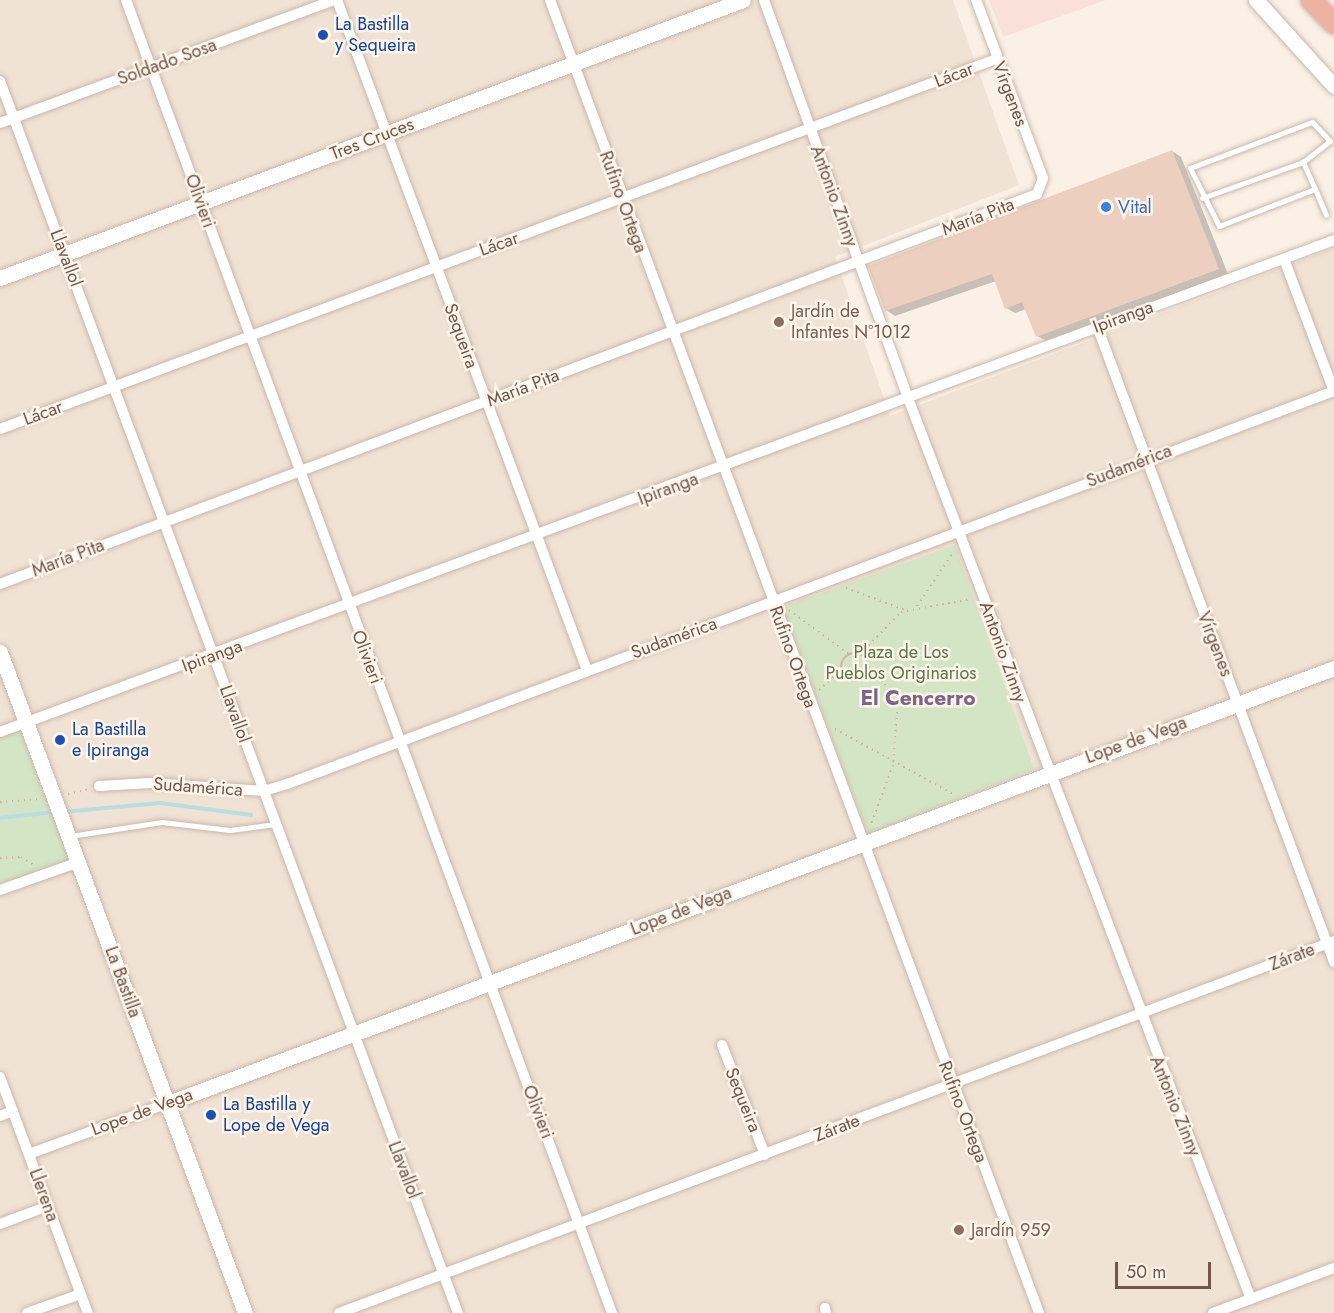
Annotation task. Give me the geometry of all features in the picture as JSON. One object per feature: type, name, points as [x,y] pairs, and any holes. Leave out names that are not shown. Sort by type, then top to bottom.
[{"type":"highway","points":[[1311,0],[1334,24]]},
{"type":"street","name":"Olivieri","points":[[126,0],[298,473],[612,1313]]},
{"type":"street","name":"Soldado Sosa","points":[[0,123],[336,0]]},
{"type":"street","name":"Sequeira","points":[[336,0],[388,133],[485,402],[587,670]]},
{"type":"street","name":"Rufino Ortega","points":[[550,0],[622,201],[1039,1313]]},
{"type":"street","name":"Tres Cruces","points":[[0,278],[743,0]]},
{"type":"street","name":"Antonio Zinny","points":[[764,0],[858,263],[1139,1015],[1251,1299]]},
{"type":"street","name":"Vírgenes","points":[[976,0],[1043,187]]},
{"type":"street","points":[[1257,0],[1334,86]]},
{"type":"street","name":"Lácar","points":[[0,429],[436,266],[622,201],[996,59]]},
{"type":"street","name":"Llavallol","points":[[0,81],[458,1313]]},
{"type":"street","name":"María Pita","points":[[0,584],[858,263],[1043,187]]},
{"type":"street","name":"Ipiranga","points":[[0,732],[724,469],[1097,326],[1334,240]]},
{"type":"street","points":[[1284,259],[1334,391]]},
{"type":"street","name":"Vírgenes","points":[[1097,326],[1145,460],[1330,942],[1334,962]]},
{"type":"street","name":"Sudamérica","points":[[99,786],[150,783],[264,791],[832,579],[960,537],[1145,460],[1334,391]]},
{"type":"street","name":"La Bastilla","points":[[0,652],[245,1313]]},
{"type":"street","name":"Lope de Vega","points":[[29,1154],[354,1035],[1050,772],[1334,668]]},
{"type":"street","points":[[0,890],[79,862]]},
{"type":"street","name":"Zárate","points":[[339,1313],[1330,942]]},
{"type":"street","name":"Sequeira","points":[[722,1045],[765,1155]]},
{"type":"street","name":"Llerena","points":[[0,1077],[88,1313]]},
{"type":"street","points":[[0,1116],[13,1111]]},
{"type":"street","points":[[0,1224],[48,1206]]},
{"type":"street","points":[[1213,1313],[1334,1268]]},
{"type":"street","points":[[27,1313],[81,1294]]},
{"type":"lane","points":[[1323,0],[1334,12]]},
{"type":"lane","points":[[1202,198],[1303,162],[1332,141],[1318,124],[1307,123],[1192,164],[1202,198],[1219,226],[1315,189]]},
{"type":"lane","points":[[1303,162],[1326,215]]},
{"type":"lane","name":"Sudamérica","points":[[69,837],[162,822],[230,830],[276,824]]},
{"type":"path","points":[[917,606],[960,537]]},
{"type":"path","points":[[832,579],[905,610]]},
{"type":"path","points":[[773,601],[819,627],[849,654],[860,654],[905,610],[917,606],[983,598]]},
{"type":"path","points":[[809,699],[841,670],[849,654]]},
{"type":"path","points":[[860,654],[868,669],[885,684],[897,712],[893,763],[863,843]]},
{"type":"path","points":[[841,670],[856,681],[868,669]]},
{"type":"path","points":[[821,730],[843,732],[893,763],[968,803]]},
{"type":"path","points":[[0,802],[56,801],[99,786]]},
{"type":"path","points":[[0,858],[21,856],[47,874]]},
{"type":"shaded area","points":[[0,0],[953,0],[1019,185],[835,257],[890,416],[1334,248],[1334,1313],[0,1313]]},
{"type":"shaded area","points":[[989,0],[1106,0],[1003,37]]},
{"type":"green space","name":"Plaza de Los Pueblos Originarios","points":[[955,545],[1034,769],[868,834],[783,607]]},
{"type":"green space","points":[[27,723],[79,862],[0,890],[0,732]]},
{"type":"building","name":"Vital","points":[[1172,150],[1219,269],[1036,337],[1022,302],[1005,309],[992,274],[885,311],[868,266]]},
{"type":"waterway","points":[[63,812],[160,803],[251,815]]},
{"type":"waterway","points":[[0,818],[56,812]]},
{"type":"place","name":"La Bastilla y Sequeira","points":[[323,35]]},
{"type":"place","name":"Vital","points":[[1106,207]]},
{"type":"place","name":"Jardín de Infantes Nº1012","points":[[779,322]]},
{"type":"place","name":"La Bastilla e Ipiranga","points":[[60,740]]},
{"type":"place","name":"La Bastilla y Lope de Vega","points":[[211,1115]]},
{"type":"place","name":"Jardín 959","points":[[959,1230]]},
{"type":"district","name":"El Cencerro","points":[[918,698]]}]
